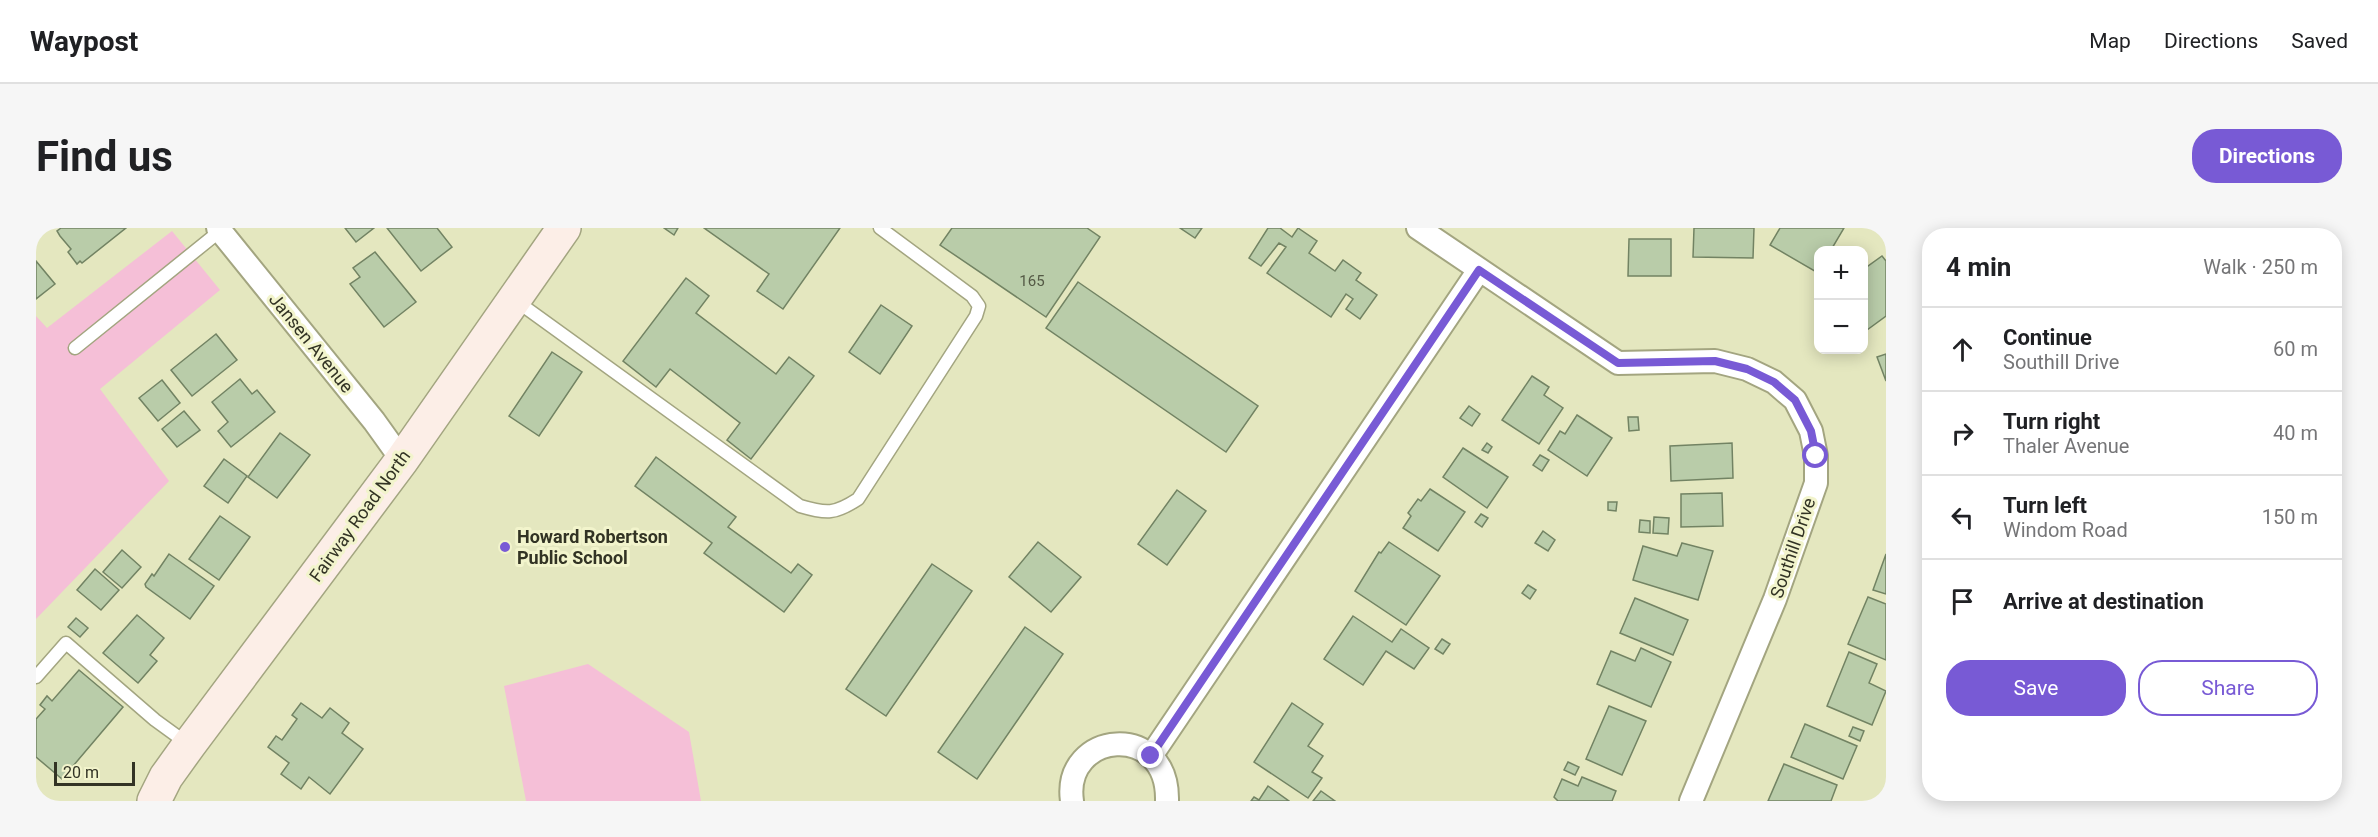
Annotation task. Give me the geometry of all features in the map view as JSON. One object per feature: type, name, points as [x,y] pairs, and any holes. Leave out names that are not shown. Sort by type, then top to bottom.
[{"type":"main road","name":"Fairway Road North","points":[[154,801],[166,777],[402,460],[564,228]]},
{"type":"street","points":[[1151,756],[1479,270],[1418,228]]},
{"type":"street","name":"Jansen Avenue","points":[[219,229],[374,421],[402,460]]},
{"type":"street","name":"Southill Drive","points":[[1479,270],[1618,363],[1715,361],[1747,369],[1774,382],[1795,400],[1811,431],[1816,456],[1816,483],[1775,599],[1691,801]]},
{"type":"street","points":[[1072,801],[1072,782],[1078,766],[1090,754],[1103,747],[1120,744],[1137,747],[1151,756],[1162,769],[1167,785],[1167,801]]},
{"type":"lane","points":[[514,300],[800,506],[818,511],[841,510],[858,499],[976,316],[979,306],[972,296],[879,228]]},
{"type":"lane","points":[[75,348],[219,229]]},
{"type":"lane","points":[[36,677],[66,643],[155,720],[189,745]]},
{"type":"shaded area","points":[[172,231],[220,290],[100,389],[169,481],[36,619],[36,316],[47,328]]},
{"type":"shaded area","points":[[588,664],[689,732],[701,801],[526,801],[504,686]]},
{"type":"building","points":[[61,228],[126,228],[82,263],[80,261],[77,264],[68,252],[71,249],[57,231]]},
{"type":"building","points":[[345,228],[374,228],[356,242]]},
{"type":"building","points":[[387,228],[437,228],[452,247],[421,271]]},
{"type":"building","points":[[664,228],[678,228],[674,235]]},
{"type":"building","points":[[704,228],[840,228],[783,309],[757,291],[769,274]]},
{"type":"building","points":[[952,228],[1087,228],[1100,237],[1046,317],[940,245]]},
{"type":"building","points":[[1180,228],[1202,228],[1195,238]]},
{"type":"building","points":[[1268,228],[1280,228],[1292,237],[1298,228],[1317,241],[1309,253],[1335,271],[1343,260],[1361,273],[1356,280],[1377,295],[1360,319],[1346,309],[1353,299],[1346,294],[1331,317],[1267,273],[1286,247],[1279,243],[1261,266],[1249,258]]},
{"type":"building","points":[[1694,228],[1754,228],[1753,258],[1693,257]]},
{"type":"building","points":[[1780,228],[1844,228],[1833,246],[1814,246],[1814,271],[1770,245]]},
{"type":"building","points":[[1629,239],[1671,239],[1671,276],[1628,276]]},
{"type":"building","points":[[375,252],[416,302],[384,327],[350,284],[360,277],[353,268]]},
{"type":"building","points":[[1882,256],[1886,261],[1886,316],[1868,329],[1868,300],[1868,266]]},
{"type":"building","points":[[36,261],[55,284],[36,299]]},
{"type":"building","points":[[686,278],[709,296],[696,313],[776,374],[789,357],[814,376],[751,459],[727,440],[740,423],[670,369],[656,387],[623,361]]},
{"type":"building","points":[[1078,282],[1258,406],[1226,452],[1046,328]]},
{"type":"building","points":[[881,305],[912,326],[880,374],[849,352]]},
{"type":"building","points":[[216,334],[237,360],[192,396],[171,370]]},
{"type":"building","points":[[552,352],[582,372],[539,436],[509,416]]},
{"type":"building","points":[[1886,354],[1886,381],[1877,357]]},
{"type":"building","points":[[1532,376],[1549,387],[1544,395],[1563,408],[1539,444],[1502,420]]},
{"type":"building","points":[[240,379],[252,394],[257,390],[275,412],[231,447],[218,431],[228,422],[212,402]]},
{"type":"building","points":[[162,380],[180,403],[158,421],[139,398]]},
{"type":"building","points":[[1469,406],[1480,414],[1472,426],[1460,418]]},
{"type":"building","points":[[184,411],[200,430],[177,447],[162,429]]},
{"type":"building","points":[[1577,415],[1612,438],[1587,476],[1548,450],[1560,431],[1565,434]]},
{"type":"building","points":[[1628,417],[1638,417],[1639,430],[1629,431]]},
{"type":"building","points":[[280,433],[310,455],[277,498],[248,477]]},
{"type":"building","points":[[1487,443],[1492,447],[1488,453],[1482,450]]},
{"type":"building","points":[[1732,443],[1733,478],[1671,481],[1670,446]]},
{"type":"building","points":[[1463,448],[1508,477],[1487,508],[1443,477]]},
{"type":"building","points":[[1540,455],[1549,460],[1542,471],[1533,465]]},
{"type":"building","points":[[656,457],[736,517],[728,527],[791,573],[798,564],[812,575],[784,612],[704,553],[712,543],[635,486]]},
{"type":"building","points":[[224,459],[247,476],[228,503],[204,486]]},
{"type":"building","points":[[1430,489],[1465,512],[1438,551],[1403,528],[1411,516],[1408,513],[1418,499],[1421,501]]},
{"type":"building","points":[[1177,490],[1206,511],[1167,565],[1138,544]]},
{"type":"building","points":[[1722,493],[1723,526],[1681,527],[1681,494]]},
{"type":"building","points":[[1608,502],[1617,502],[1616,511],[1608,510]]},
{"type":"building","points":[[1481,514],[1488,518],[1482,527],[1475,522]]},
{"type":"building","points":[[220,516],[250,537],[219,580],[189,559]]},
{"type":"building","points":[[1654,517],[1669,518],[1668,534],[1653,533]]},
{"type":"building","points":[[1640,520],[1650,521],[1650,533],[1639,532]]},
{"type":"building","points":[[1543,531],[1555,540],[1548,551],[1535,543]]},
{"type":"building","points":[[1038,542],[1081,577],[1051,612],[1009,577]]},
{"type":"building","points":[[1389,542],[1440,576],[1406,625],[1355,591],[1379,552],[1381,553]]},
{"type":"building","points":[[1682,543],[1713,551],[1698,600],[1633,580],[1643,546],[1677,556]]},
{"type":"building","points":[[122,550],[141,567],[122,588],[103,572]]},
{"type":"building","points":[[169,554],[214,586],[190,619],[145,584],[152,574],[154,576]]},
{"type":"building","points":[[1886,554],[1886,594],[1873,590]]},
{"type":"building","points":[[932,564],[972,591],[886,716],[846,689]]},
{"type":"building","points":[[95,569],[119,590],[101,610],[77,590]]},
{"type":"building","points":[[1528,585],[1536,590],[1530,599],[1522,593]]},
{"type":"building","points":[[1868,597],[1886,604],[1886,660],[1848,644]]},
{"type":"building","points":[[1635,598],[1688,620],[1673,655],[1620,633]]},
{"type":"building","points":[[137,615],[164,638],[150,655],[157,661],[138,683],[103,653]]},
{"type":"building","points":[[1353,616],[1392,642],[1401,629],[1429,648],[1414,669],[1386,651],[1363,685],[1324,659]]},
{"type":"building","points":[[76,618],[88,628],[80,637],[68,627]]},
{"type":"building","points":[[1025,627],[1063,654],[977,779],[938,752]]},
{"type":"building","points":[[1442,639],[1450,644],[1443,654],[1435,649]]},
{"type":"building","points":[[1641,648],[1671,662],[1651,707],[1597,684],[1611,651],[1635,661]]},
{"type":"building","points":[[1849,652],[1877,664],[1869,683],[1886,691],[1872,725],[1827,706]]},
{"type":"building","points":[[79,670],[123,707],[62,779],[36,757],[36,719],[45,709],[40,705],[47,696],[52,701]]},
{"type":"building","points":[[301,703],[322,718],[330,708],[349,723],[342,733],[363,749],[330,794],[309,777],[301,789],[281,774],[289,763],[268,747],[276,736],[282,740],[297,719],[292,715]]},
{"type":"building","points":[[1292,703],[1323,724],[1308,746],[1323,756],[1312,772],[1322,778],[1308,798],[1254,762]]},
{"type":"building","points":[[1609,706],[1646,721],[1622,775],[1586,759]]},
{"type":"building","points":[[1805,724],[1857,746],[1843,779],[1791,757]]},
{"type":"building","points":[[1853,727],[1864,731],[1860,741],[1849,736]]},
{"type":"building","points":[[1568,762],[1579,767],[1575,775],[1564,770]]},
{"type":"building","points":[[1784,764],[1837,785],[1831,801],[1768,801]]},
{"type":"building","points":[[1582,777],[1616,791],[1612,801],[1558,801],[1554,797],[1562,779],[1578,786]]},
{"type":"building","points":[[1268,786],[1289,801],[1251,801],[1254,797],[1259,800]]},
{"type":"building","points":[[1321,791],[1335,801],[1313,801]]},
{"type":"place","name":"Howard Robertson Public School","points":[[505,547]]},
{"type":"route","points":[[1151,756],[1479,270],[1618,363],[1715,361],[1747,369],[1774,382],[1795,400],[1811,431],[1816,456]]}]
